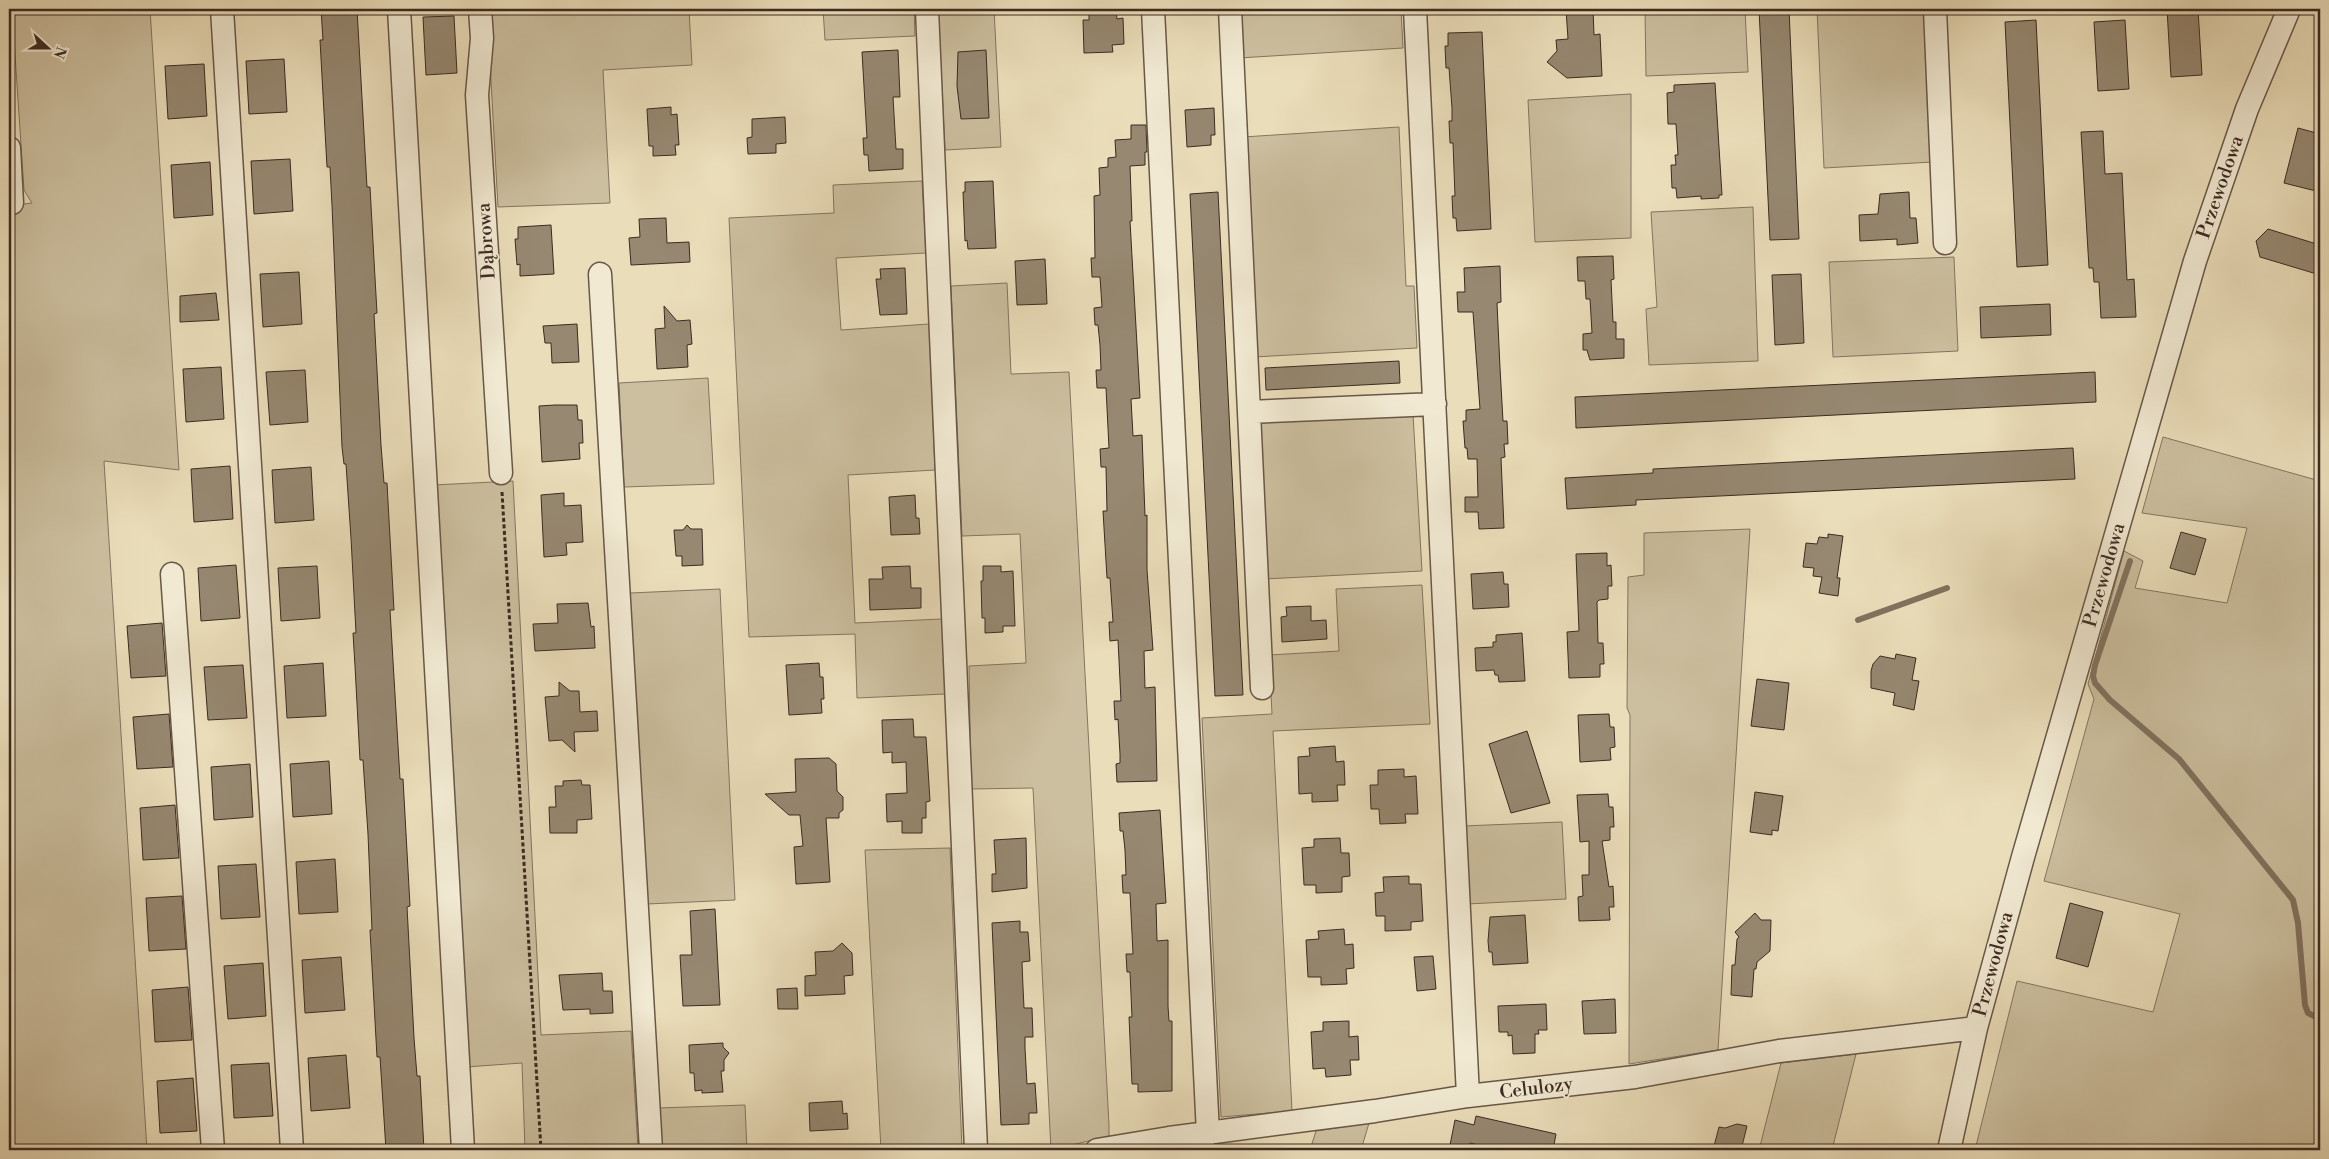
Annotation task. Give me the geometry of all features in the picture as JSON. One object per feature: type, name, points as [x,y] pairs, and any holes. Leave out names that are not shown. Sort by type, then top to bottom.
[{"type":"street","points":[[222,9],[292,1150]]},
{"type":"street","points":[[399,9],[462,1150]]},
{"type":"street","name":"Dąbrowa","points":[[480,9],[482,38],[477,95],[501,473]]},
{"type":"street","points":[[927,9],[976,1150]]},
{"type":"street","points":[[1154,9],[1200,1135]]},
{"type":"street","points":[[1230,9],[1262,688]]},
{"type":"street","points":[[1415,9],[1468,1096]]},
{"type":"street","points":[[1935,9],[1945,243]]},
{"type":"street","name":"Przewodowa","points":[[1949,1150],[1976,1028],[2195,260],[2247,109],[2289,9]]},
{"type":"street","points":[[9,148],[12,203]]},
{"type":"street","points":[[600,274],[651,1150]]},
{"type":"street","points":[[1249,412],[1435,404]]},
{"type":"street","points":[[172,574],[213,1150]]},
{"type":"street","name":"Celulozy","points":[[1097,1150],[1468,1096],[1635,1078],[1779,1051],[1976,1028]]},
{"type":"path","points":[[501,473],[540,1150]]},
{"type":"shaded area","points":[[12,9],[150,9],[179,470],[104,461],[147,1150],[9,1150],[9,206],[32,203],[24,190]]},
{"type":"shaded area","points":[[487,9],[689,9],[692,65],[603,70],[610,203],[498,207]]},
{"type":"shaded area","points":[[823,9],[914,9],[915,36],[825,40]]},
{"type":"shaded area","points":[[938,9],[994,9],[1001,147],[945,150]]},
{"type":"shaded area","points":[[1236,9],[1401,9],[1403,48],[1239,58]]},
{"type":"shaded area","points":[[1645,9],[1745,9],[1748,72],[1646,76]]},
{"type":"shaded area","points":[[1817,9],[1927,9],[1933,162],[1824,168]]},
{"type":"shaded area","points":[[1631,94],[1631,238],[1535,242],[1528,100]]},
{"type":"shaded area","points":[[1399,127],[1406,286],[1414,286],[1417,348],[1254,357],[1243,137]]},
{"type":"shaded area","points":[[922,181],[926,253],[836,258],[841,330],[929,324],[935,470],[848,475],[855,623],[942,619],[945,694],[857,698],[855,634],[749,637],[729,218],[834,213],[833,185]]},
{"type":"shaded area","points":[[1753,207],[1758,361],[1649,365],[1646,309],[1657,307],[1651,212]]},
{"type":"shaded area","points":[[1954,257],[1958,351],[1833,357],[1829,262]]},
{"type":"shaded area","points":[[1007,283],[1011,374],[1069,372],[1109,1125],[1109,1136],[1051,1150],[1033,788],[971,789],[969,666],[1026,663],[1020,534],[962,536],[951,286]]},
{"type":"shaded area","points":[[708,378],[714,484],[624,487],[619,383]]},
{"type":"shaded area","points":[[1413,414],[1422,571],[1265,579],[1258,420]]},
{"type":"shaded area","points":[[2163,437],[2320,481],[2320,1150],[1975,1150],[2017,981],[2153,1012],[2180,914],[2044,881],[2094,699],[2088,684],[2124,551],[2143,561],[2135,588],[2227,603],[2247,528],[2142,513]]},
{"type":"shaded area","points":[[513,481],[541,1035],[631,1031],[638,1150],[525,1150],[522,1063],[466,1067],[433,485]]},
{"type":"shaded area","points":[[1750,529],[1718,1050],[1629,1064],[1630,715],[1627,708],[1628,577],[1644,575],[1644,533]]},
{"type":"shaded area","points":[[1422,585],[1430,724],[1273,731],[1292,1111],[1221,1117],[1202,718],[1272,714],[1269,655],[1339,651],[1336,589]]},
{"type":"shaded area","points":[[720,589],[735,900],[647,904],[630,593]]},
{"type":"shaded area","points":[[1562,822],[1566,899],[1467,904],[1463,826]]},
{"type":"shaded area","points":[[950,848],[962,1150],[881,1150],[865,850]]},
{"type":"shaded area","points":[[1856,1054],[1832,1150],[1759,1150],[1781,1063]]},
{"type":"shaded area","points":[[745,1105],[747,1150],[660,1150],[658,1108]]},
{"type":"shaded area","points":[[1369,1123],[1361,1150],[1310,1150],[1316,1131]]},
{"type":"building","points":[[321,9],[357,9],[367,187],[370,187],[377,313],[374,314],[381,445],[384,483],[387,483],[394,610],[390,610],[400,779],[403,779],[410,906],[407,907],[414,1038],[417,1076],[420,1076],[424,1150],[386,1150],[380,1057],[377,1057],[370,930],[372,930],[368,834],[363,760],[360,760],[353,633],[356,633],[351,538],[346,464],[344,464],[342,447],[330,167],[327,167],[320,40],[323,40]]},
{"type":"building","points":[[1116,9],[1117,19],[1123,18],[1124,44],[1112,45],[1113,52],[1084,53],[1083,20],[1089,20],[1089,10]]},
{"type":"building","points":[[1566,9],[1593,9],[1594,35],[1600,34],[1602,76],[1567,78],[1547,62],[1557,51],[1556,40],[1568,39]]},
{"type":"building","points":[[1759,9],[1789,9],[1799,239],[1770,240]]},
{"type":"building","points":[[2167,9],[2198,9],[2202,75],[2171,77]]},
{"type":"building","points":[[454,16],[457,73],[426,75],[423,17]]},
{"type":"building","points":[[2036,20],[2048,265],[2017,267],[2005,22]]},
{"type":"building","points":[[2125,20],[2129,89],[2098,91],[2094,22]]},
{"type":"building","points":[[1482,32],[1491,229],[1457,231],[1456,218],[1453,218],[1452,196],[1455,196],[1453,143],[1450,143],[1449,121],[1452,121],[1452,108],[1449,68],[1446,68],[1445,46],[1448,46],[1448,33]]},
{"type":"building","points":[[898,50],[900,97],[893,97],[896,149],[903,149],[903,169],[869,171],[868,155],[864,155],[863,138],[867,138],[862,52]]},
{"type":"building","points":[[986,50],[989,118],[961,119],[957,86],[958,52]]},
{"type":"building","points":[[284,59],[287,112],[249,114],[246,61]]},
{"type":"building","points":[[204,64],[207,116],[168,119],[165,66]]},
{"type":"building","points":[[1715,83],[1722,195],[1719,195],[1719,198],[1701,199],[1701,196],[1677,198],[1676,188],[1672,188],[1671,165],[1676,165],[1675,155],[1678,155],[1676,124],[1668,124],[1667,93],[1674,92],[1674,85]]},
{"type":"building","points":[[671,107],[671,115],[677,114],[679,145],[675,145],[676,155],[653,156],[653,146],[649,146],[647,109]]},
{"type":"building","points":[[1214,108],[1215,135],[1211,135],[1211,145],[1187,147],[1185,110]]},
{"type":"building","points":[[785,117],[786,143],[776,144],[776,153],[748,154],[747,138],[752,137],[752,119]]},
{"type":"building","points":[[1131,125],[1146,125],[1147,152],[1145,152],[1145,165],[1130,166],[1132,221],[1130,221],[1140,398],[1131,399],[1133,436],[1142,435],[1145,516],[1147,515],[1147,570],[1153,650],[1144,651],[1145,688],[1155,687],[1157,781],[1117,782],[1116,764],[1120,763],[1120,754],[1118,719],[1115,720],[1114,701],[1121,701],[1118,640],[1110,641],[1109,622],[1113,622],[1110,578],[1107,578],[1103,511],[1107,511],[1106,467],[1101,467],[1100,449],[1109,448],[1106,388],[1097,388],[1096,370],[1101,370],[1098,325],[1095,325],[1094,308],[1102,307],[1100,277],[1092,277],[1091,258],[1095,258],[1094,196],[1100,195],[1099,168],[1108,167],[1108,158],[1116,157],[1115,140],[1131,139]]},
{"type":"building","points":[[2298,128],[2320,134],[2320,192],[2284,183]]},
{"type":"building","points":[[2103,131],[2105,174],[2122,173],[2127,280],[2134,279],[2136,317],[2101,318],[2099,282],[2094,282],[2093,268],[2089,268],[2081,132]]},
{"type":"building","points":[[290,159],[293,211],[254,214],[251,161]]},
{"type":"building","points":[[210,162],[213,215],[174,218],[171,165]]},
{"type":"building","points":[[993,181],[996,248],[968,249],[967,240],[965,241],[963,192],[965,192],[965,182]]},
{"type":"building","points":[[1218,192],[1243,695],[1215,696],[1190,194]]},
{"type":"building","points":[[1909,192],[1910,218],[1916,218],[1918,243],[1897,245],[1897,239],[1860,241],[1859,215],[1878,214],[1880,194]]},
{"type":"building","points":[[666,218],[667,243],[689,242],[690,262],[631,265],[629,238],[640,237],[639,219]]},
{"type":"building","points":[[551,225],[554,274],[520,276],[520,264],[517,265],[515,239],[518,239],[518,227]]},
{"type":"building","points":[[2268,229],[2320,245],[2320,275],[2260,257],[2256,241]]},
{"type":"building","points":[[1613,256],[1614,279],[1611,280],[1613,322],[1616,322],[1616,339],[1624,339],[1624,358],[1590,360],[1587,350],[1583,350],[1583,334],[1592,333],[1590,299],[1586,299],[1585,281],[1578,281],[1577,257]]},
{"type":"building","points":[[1045,259],[1047,304],[1017,305],[1015,261]]},
{"type":"building","points":[[1500,266],[1501,302],[1497,303],[1503,421],[1507,421],[1508,444],[1504,444],[1505,457],[1501,458],[1504,528],[1479,529],[1478,512],[1465,512],[1465,497],[1478,497],[1477,459],[1468,459],[1467,448],[1465,448],[1463,421],[1466,421],[1466,410],[1480,409],[1473,312],[1458,312],[1457,292],[1465,292],[1464,268]]},
{"type":"building","points":[[905,268],[907,314],[880,315],[876,279],[881,279],[880,269]]},
{"type":"building","points":[[299,272],[302,324],[263,327],[260,274]]},
{"type":"building","points":[[1801,274],[1804,343],[1775,345],[1772,275]]},
{"type":"building","points":[[216,293],[219,320],[180,322],[180,296]]},
{"type":"building","points":[[2050,304],[2051,335],[1981,338],[1980,307]]},
{"type":"building","points":[[664,306],[677,321],[690,320],[692,344],[687,345],[688,367],[657,369],[655,329],[665,328]]},
{"type":"building","points":[[577,324],[579,362],[552,363],[551,343],[545,343],[543,326]]},
{"type":"building","points":[[1399,361],[1400,383],[1266,390],[1265,368]]},
{"type":"building","points":[[221,367],[224,419],[186,422],[183,369]]},
{"type":"building","points":[[305,370],[308,422],[270,425],[266,372]]},
{"type":"building","points":[[2095,372],[2096,402],[1576,428],[1575,397]]},
{"type":"building","points":[[577,405],[578,420],[582,420],[583,443],[579,443],[580,459],[542,462],[539,406]]},
{"type":"building","points":[[2073,448],[2075,479],[1636,500],[1636,505],[1567,509],[1565,478],[1653,473],[1653,469]]},
{"type":"building","points":[[230,466],[233,519],[194,522],[191,469]]},
{"type":"building","points":[[311,467],[314,520],[275,523],[272,470]]},
{"type":"building","points":[[564,493],[564,506],[581,505],[583,542],[566,543],[567,555],[544,557],[541,495]]},
{"type":"building","points":[[915,495],[916,518],[919,518],[920,534],[891,535],[889,497]]},
{"type":"building","points":[[687,525],[691,529],[702,529],[703,565],[682,566],[682,556],[676,556],[674,530],[683,530]]},
{"type":"building","points":[[2181,532],[2206,539],[2195,575],[2170,568]]},
{"type":"building","points":[[1828,534],[1843,536],[1837,578],[1840,578],[1838,596],[1819,593],[1822,577],[1813,576],[1814,568],[1803,567],[1806,543],[1817,544],[1819,537],[1828,538]]},
{"type":"building","points":[[1607,553],[1607,566],[1611,565],[1612,586],[1608,586],[1608,599],[1597,602],[1598,643],[1603,643],[1604,664],[1600,664],[1600,677],[1569,678],[1567,632],[1579,631],[1576,554]]},
{"type":"building","points":[[236,565],[240,618],[201,621],[198,568]]},
{"type":"building","points":[[317,566],[320,618],[281,621],[278,568]]},
{"type":"building","points":[[910,566],[911,588],[921,588],[921,608],[870,610],[869,579],[883,579],[882,567]]},
{"type":"building","points":[[983,566],[1001,566],[1001,572],[1013,571],[1015,626],[1003,626],[1003,632],[985,633],[985,618],[982,618],[981,581],[983,581]]},
{"type":"building","points":[[1503,572],[1504,584],[1508,584],[1509,607],[1473,609],[1471,574]]},
{"type":"building","points":[[588,603],[591,627],[594,626],[595,648],[535,651],[533,624],[558,623],[557,604]]},
{"type":"building","points":[[1311,606],[1311,621],[1326,620],[1327,639],[1282,642],[1281,617],[1287,616],[1286,607]]},
{"type":"building","points":[[162,623],[166,676],[131,678],[127,626]]},
{"type":"building","points":[[1522,633],[1525,681],[1499,682],[1498,675],[1495,675],[1494,670],[1476,671],[1475,648],[1493,647],[1493,642],[1496,642],[1496,635]]},
{"type":"building","points":[[1896,654],[1916,658],[1912,680],[1919,681],[1914,710],[1893,705],[1895,693],[1871,688],[1873,664],[1880,656],[1895,659]]},
{"type":"building","points":[[323,663],[326,716],[287,718],[284,666]]},
{"type":"building","points":[[819,663],[820,677],[823,677],[824,699],[821,699],[822,713],[789,715],[786,665]]},
{"type":"building","points":[[243,665],[247,718],[208,720],[204,667]]},
{"type":"building","points":[[1757,679],[1789,683],[1784,730],[1751,726]]},
{"type":"building","points":[[559,682],[570,691],[579,691],[580,712],[597,711],[598,731],[574,732],[575,752],[562,740],[549,741],[545,697],[559,696]]},
{"type":"building","points":[[169,714],[173,767],[137,769],[133,717]]},
{"type":"building","points":[[1609,714],[1610,727],[1614,727],[1615,747],[1610,748],[1611,760],[1580,762],[1578,715]]},
{"type":"building","points":[[913,719],[914,737],[926,737],[930,801],[926,802],[926,818],[922,818],[922,833],[902,833],[902,821],[887,822],[886,794],[907,793],[906,762],[892,763],[892,752],[883,753],[882,720]]},
{"type":"building","points":[[1527,731],[1550,803],[1511,813],[1489,744]]},
{"type":"building","points":[[1335,746],[1336,762],[1344,761],[1345,785],[1337,785],[1338,801],[1312,802],[1312,793],[1299,794],[1298,757],[1310,756],[1309,748]]},
{"type":"building","points":[[829,758],[836,764],[837,791],[843,797],[843,810],[839,813],[839,818],[826,818],[830,882],[796,884],[794,847],[803,846],[800,815],[789,815],[765,794],[796,792],[795,759]]},
{"type":"building","points":[[329,761],[332,814],[293,817],[290,764]]},
{"type":"building","points":[[250,764],[253,817],[214,820],[211,767]]},
{"type":"building","points":[[1404,769],[1404,777],[1416,776],[1418,814],[1405,814],[1406,823],[1380,824],[1379,809],[1371,809],[1370,785],[1378,785],[1378,770]]},
{"type":"building","points":[[581,780],[582,785],[590,785],[592,819],[577,820],[577,833],[550,833],[549,807],[556,807],[555,786],[563,786],[563,781]]},
{"type":"building","points":[[1755,792],[1783,796],[1778,831],[1772,830],[1772,835],[1750,832]]},
{"type":"building","points":[[1608,794],[1609,807],[1613,807],[1614,827],[1610,827],[1610,840],[1602,841],[1609,887],[1613,886],[1614,907],[1609,907],[1610,920],[1579,921],[1578,897],[1583,896],[1582,875],[1589,875],[1589,841],[1580,842],[1577,795]]},
{"type":"building","points":[[175,805],[179,858],[143,860],[140,808]]},
{"type":"building","points":[[1160,810],[1166,903],[1156,904],[1157,941],[1168,940],[1168,1006],[1169,1021],[1172,1021],[1172,1091],[1138,1092],[1138,1084],[1132,1084],[1129,1017],[1132,1017],[1130,972],[1127,972],[1126,954],[1133,954],[1130,893],[1123,893],[1122,875],[1126,875],[1125,850],[1123,831],[1120,831],[1119,813]]},
{"type":"building","points":[[1026,838],[1027,888],[992,892],[992,874],[996,874],[994,840]]},
{"type":"building","points":[[1340,838],[1341,853],[1349,853],[1350,876],[1342,877],[1342,892],[1316,893],[1316,885],[1304,885],[1302,848],[1314,847],[1314,839]]},
{"type":"building","points":[[335,859],[338,912],[299,914],[296,862]]},
{"type":"building","points":[[256,864],[260,917],[221,919],[218,866]]},
{"type":"building","points":[[1409,876],[1409,884],[1421,884],[1423,921],[1411,922],[1411,930],[1385,931],[1385,916],[1376,916],[1375,893],[1384,892],[1383,877]]},
{"type":"building","points":[[182,896],[186,949],[149,951],[146,898]]},
{"type":"building","points":[[2070,903],[2103,912],[2088,967],[2056,958]]},
{"type":"building","points":[[715,909],[720,1005],[683,1006],[680,955],[692,955],[690,911]]},
{"type":"building","points":[[1755,913],[1761,920],[1771,920],[1770,951],[1757,962],[1756,969],[1754,969],[1752,997],[1731,995],[1732,965],[1735,965],[1737,939],[1739,937],[1735,932]]},
{"type":"building","points":[[1525,915],[1528,963],[1493,965],[1492,952],[1489,952],[1488,941],[1490,917]]},
{"type":"building","points":[[1020,921],[1020,932],[1028,932],[1030,961],[1022,962],[1024,1008],[1032,1008],[1033,1037],[1025,1037],[1027,1084],[1035,1083],[1037,1113],[1029,1113],[1029,1124],[1001,1125],[992,923]]},
{"type":"building","points":[[1344,929],[1345,945],[1353,944],[1354,968],[1346,969],[1347,984],[1321,985],[1321,977],[1308,977],[1306,940],[1319,939],[1318,931]]},
{"type":"building","points":[[842,943],[852,953],[853,975],[844,976],[845,994],[805,996],[805,976],[816,975],[815,952],[833,951]]},
{"type":"building","points":[[1433,956],[1436,989],[1417,991],[1414,957]]},
{"type":"building","points":[[341,957],[345,1010],[305,1013],[302,960]]},
{"type":"building","points":[[263,963],[266,1016],[228,1019],[224,966]]},
{"type":"building","points":[[602,973],[603,991],[612,991],[613,1013],[590,1014],[590,1009],[563,1010],[559,975]]},
{"type":"building","points":[[188,987],[192,1040],[155,1042],[152,990]]},
{"type":"building","points":[[797,988],[798,1009],[778,1009],[777,989]]},
{"type":"building","points":[[1615,999],[1616,1033],[1584,1034],[1582,1001]]},
{"type":"building","points":[[1546,1004],[1547,1030],[1538,1030],[1539,1034],[1535,1034],[1535,1053],[1513,1054],[1512,1035],[1508,1036],[1508,1032],[1499,1032],[1498,1006]]},
{"type":"building","points":[[1349,1021],[1349,1037],[1358,1036],[1359,1060],[1350,1060],[1351,1075],[1326,1077],[1325,1068],[1313,1069],[1311,1032],[1323,1031],[1323,1022]]},
{"type":"building","points":[[723,1043],[723,1047],[729,1053],[724,1060],[724,1071],[721,1071],[723,1092],[702,1093],[702,1090],[695,1091],[694,1073],[690,1073],[689,1045]]},
{"type":"building","points":[[346,1055],[350,1108],[311,1111],[308,1058]]},
{"type":"building","points":[[269,1063],[273,1116],[234,1118],[231,1065]]},
{"type":"building","points":[[193,1078],[197,1131],[160,1133],[157,1081]]},
{"type":"building","points":[[842,1101],[843,1114],[847,1113],[848,1129],[810,1131],[809,1103]]},
{"type":"building","points":[[1476,1116],[1556,1134],[1553,1150],[1499,1150],[1470,1143],[1468,1150],[1449,1150],[1455,1120],[1474,1125]]},
{"type":"building","points":[[1737,1124],[1747,1126],[1741,1150],[1713,1150],[1719,1127],[1725,1128]]},
{"type":"waterway","points":[[2130,561],[2095,665],[2093,676],[2095,683],[2110,700],[2179,759],[2293,900],[2298,923],[2305,1005],[2308,1013],[2320,1019]]},
{"type":"waterway","points":[[1858,620],[1947,588]]}]
